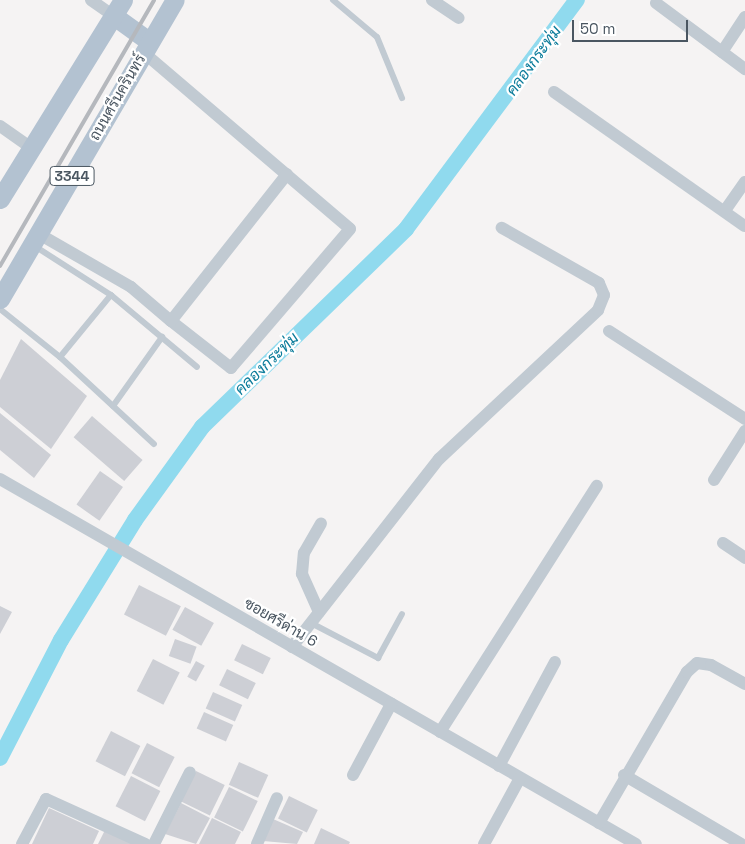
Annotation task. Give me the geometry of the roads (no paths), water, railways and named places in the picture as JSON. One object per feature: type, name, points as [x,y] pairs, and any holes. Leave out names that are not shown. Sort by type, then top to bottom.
[{"type":"main road","points":[[0,199],[30,147],[123,0]]},
{"type":"main road","name":"ถนนศรีนครินทร์","points":[[0,299],[175,0]]},
{"type":"main road","points":[[114,16],[146,47]]},
{"type":"street","points":[[91,0],[114,16]]},
{"type":"street","points":[[432,0],[459,18]]},
{"type":"street","points":[[656,3],[745,69]]},
{"type":"street","points":[[722,52],[745,17]]},
{"type":"street","points":[[35,239],[131,287],[231,368],[350,229],[146,47]]},
{"type":"street","points":[[554,92],[726,209],[745,226]]},
{"type":"street","points":[[0,126],[30,147]]},
{"type":"street","points":[[171,321],[287,174]]},
{"type":"street","points":[[726,209],[745,182]]},
{"type":"street","points":[[292,647],[439,459],[598,310],[604,295],[598,283],[502,228]]},
{"type":"street","points":[[609,331],[745,420]]},
{"type":"street","points":[[714,480],[745,431]]},
{"type":"street","name":"ซอยศรีด่าน 6","points":[[0,478],[636,844]]},
{"type":"street","points":[[440,732],[597,486]]},
{"type":"street","points":[[320,612],[302,574],[304,553],[321,524]]},
{"type":"street","points":[[723,543],[745,558]]},
{"type":"street","points":[[499,766],[555,662]]},
{"type":"street","points":[[598,823],[624,774],[686,672],[697,663],[745,684]]},
{"type":"street","points":[[353,775],[391,704]]},
{"type":"street","points":[[154,844],[190,772]]},
{"type":"street","points":[[624,774],[741,844]]},
{"type":"street","points":[[484,844],[520,778]]},
{"type":"street","points":[[258,844],[277,798]]},
{"type":"street","points":[[22,844],[46,799],[145,844]]},
{"type":"lane","points":[[333,0],[377,38],[402,98]]},
{"type":"lane","points":[[35,239],[111,295],[197,367]]},
{"type":"lane","points":[[60,357],[111,295]]},
{"type":"lane","points":[[0,309],[60,357],[154,444]]},
{"type":"lane","points":[[113,406],[162,336]]},
{"type":"lane","points":[[311,624],[378,658],[402,614]]},
{"type":"waterway","name":"คลองกระทุ่ม","points":[[0,758],[61,640],[135,520],[202,427],[406,229],[577,0]]},
{"type":"railway","points":[[0,266],[154,0]]}]
